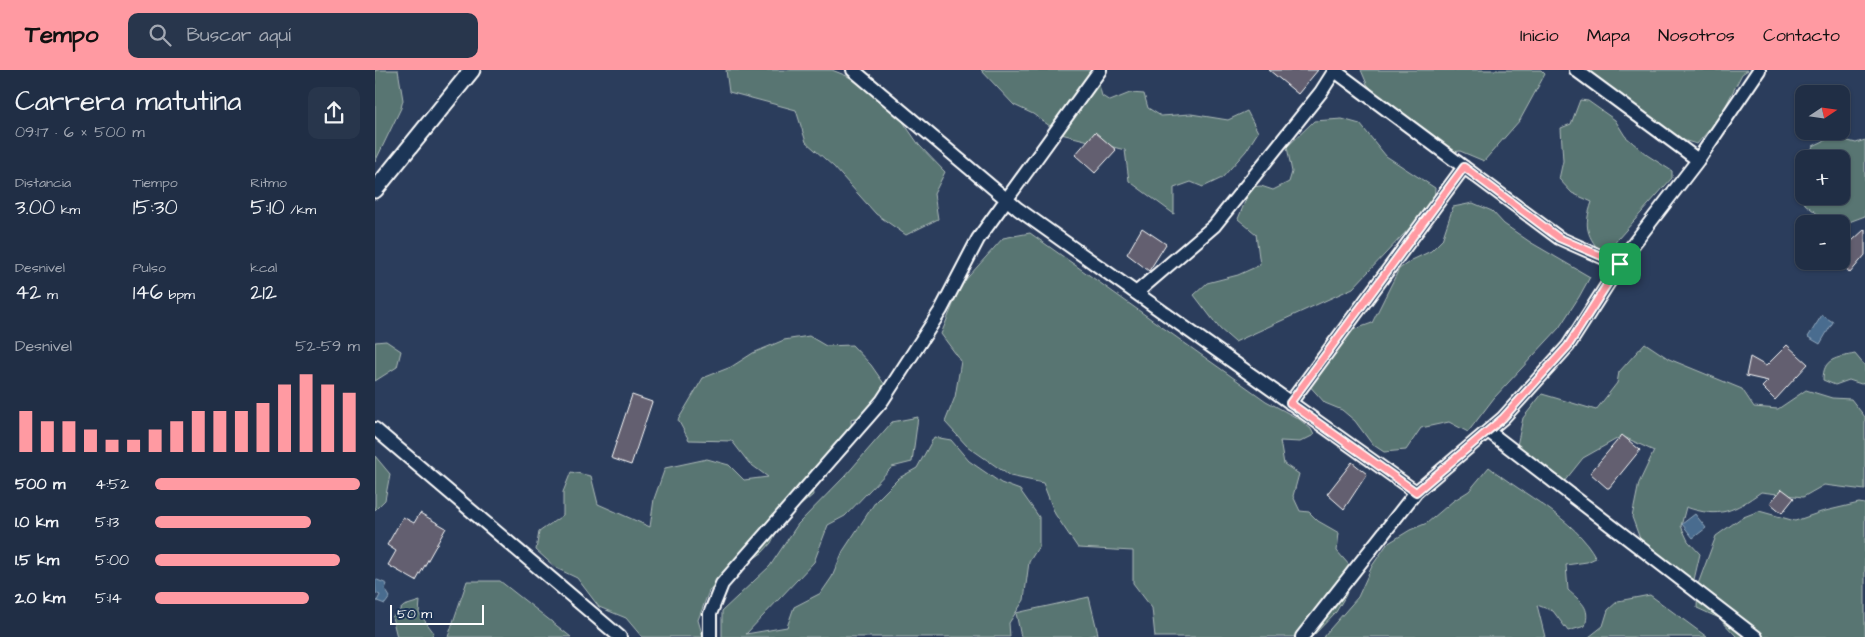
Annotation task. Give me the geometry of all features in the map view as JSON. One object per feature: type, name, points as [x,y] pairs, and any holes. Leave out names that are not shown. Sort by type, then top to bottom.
[{"type":"street","points":[[375,190],[471,70]]},
{"type":"street","points":[[853,70],[1007,200],[1416,492]]},
{"type":"street","points":[[710,637],[710,614],[722,584],[882,401],[941,310],[978,239],[1100,70]]},
{"type":"street","points":[[1576,70],[1698,160]]},
{"type":"street","points":[[1302,637],[1330,604],[1416,492],[1503,418],[1568,346],[1632,246],[1698,160],[1759,70]]},
{"type":"street","points":[[1136,293],[1214,226],[1321,92],[1335,71],[1559,238],[1620,264]]},
{"type":"street","points":[[1290,403],[1464,167]]},
{"type":"street","points":[[375,429],[620,637]]},
{"type":"street","points":[[1489,430],[1756,637]]},
{"type":"green space","points":[[375,70],[398,70],[403,100],[375,162]]},
{"type":"green space","points":[[726,70],[832,70],[847,76],[888,100],[919,145],[945,172],[934,194],[938,219],[906,235],[876,214],[834,167],[806,142],[796,110],[729,92]]},
{"type":"green space","points":[[981,70],[1095,70],[1102,96],[1110,101],[1130,93],[1144,94],[1148,108],[1161,116],[1191,114],[1228,120],[1247,111],[1258,132],[1246,151],[1222,178],[1203,187],[1191,182],[1174,188],[1174,214],[1129,181],[1125,150],[1061,134],[1033,114],[1014,105]]},
{"type":"green space","points":[[1361,70],[1541,70],[1545,74],[1520,120],[1484,161],[1460,151],[1436,154],[1367,84]]},
{"type":"green space","points":[[1583,70],[1748,70],[1742,74],[1720,117],[1697,144],[1675,138]]},
{"type":"green space","points":[[1580,100],[1588,101],[1615,120],[1625,136],[1647,155],[1672,171],[1672,178],[1603,256],[1588,231],[1587,225],[1592,202],[1572,193],[1559,179],[1563,161],[1561,128],[1571,124]]},
{"type":"green space","points":[[1342,119],[1360,124],[1386,156],[1435,188],[1434,202],[1353,288],[1235,342],[1220,329],[1194,295],[1207,283],[1238,275],[1260,265],[1256,234],[1238,219],[1251,187],[1261,186],[1273,190],[1289,182],[1292,172],[1287,147],[1314,121]]},
{"type":"green space","points":[[1826,140],[1844,140],[1856,143],[1865,140],[1865,216],[1850,222],[1850,215],[1819,215],[1806,205],[1850,205],[1850,150],[1811,150],[1813,146]]},
{"type":"green space","points":[[1473,203],[1492,211],[1504,224],[1530,242],[1590,277],[1559,328],[1494,398],[1468,432],[1449,422],[1421,428],[1406,450],[1384,452],[1372,444],[1355,421],[1342,410],[1325,403],[1307,383],[1350,331],[1372,323],[1399,269],[1431,251],[1442,240],[1453,207]]},
{"type":"green space","points":[[1030,233],[1266,401],[1299,419],[1311,429],[1314,435],[1300,442],[1280,441],[1284,464],[1299,474],[1293,496],[1300,511],[1309,512],[1318,521],[1339,533],[1337,551],[1350,566],[1346,595],[1336,612],[1312,637],[1155,637],[1152,608],[1133,583],[1133,551],[1078,548],[1055,514],[1043,483],[1010,476],[967,446],[945,422],[955,397],[961,361],[941,334],[961,285],[1003,238]]},
{"type":"green space","points":[[809,336],[826,346],[852,345],[871,365],[887,388],[868,415],[851,419],[852,441],[811,474],[813,495],[782,521],[771,543],[763,552],[709,591],[698,620],[703,637],[642,637],[626,618],[599,607],[577,578],[556,568],[536,550],[539,532],[563,515],[563,492],[571,472],[591,476],[598,504],[650,527],[654,499],[665,468],[707,459],[729,465],[744,480],[768,477],[749,463],[732,441],[689,440],[678,420],[703,378],[731,367],[753,353],[784,340]]},
{"type":"green space","points":[[386,341],[401,351],[397,367],[375,381],[375,342]]},
{"type":"green space","points":[[1645,343],[1669,359],[1742,389],[1754,407],[1778,409],[1806,390],[1832,398],[1851,399],[1865,417],[1865,490],[1824,485],[1803,497],[1761,492],[1743,504],[1718,513],[1698,511],[1686,507],[1681,526],[1688,541],[1700,554],[1693,584],[1643,547],[1632,517],[1639,483],[1654,451],[1622,436],[1583,458],[1563,483],[1516,450],[1523,418],[1542,394],[1596,410],[1617,383],[1619,372]]},
{"type":"green space","points":[[1855,354],[1865,366],[1865,383],[1861,384],[1849,380],[1835,385],[1823,380],[1825,367],[1828,363],[1837,358]]},
{"type":"green space","points":[[918,417],[912,462],[892,467],[845,516],[828,525],[814,562],[746,634],[787,627],[794,607],[821,593],[832,577],[843,551],[876,501],[899,478],[917,468],[934,437],[951,440],[969,461],[1001,483],[1020,490],[1039,517],[1039,546],[1029,562],[1024,600],[1009,623],[1010,637],[722,637],[722,611],[770,566],[798,524],[846,475],[892,422]]},
{"type":"green space","points":[[375,456],[390,474],[385,500],[375,510]]},
{"type":"green space","points":[[1489,467],[1562,519],[1587,544],[1596,558],[1587,562],[1566,565],[1568,590],[1586,609],[1587,619],[1585,626],[1568,631],[1553,611],[1537,605],[1545,637],[1323,637],[1358,597],[1372,566],[1387,544],[1410,530],[1427,523],[1453,501],[1469,491]]},
{"type":"green space","points":[[1859,503],[1865,504],[1865,637],[1737,637],[1719,618],[1697,608],[1698,584],[1716,536],[1741,518],[1759,511],[1795,521],[1821,512]]},
{"type":"green space","points":[[467,581],[500,581],[571,637],[448,637]]},
{"type":"green space","points":[[1650,595],[1707,637],[1589,637],[1603,626],[1608,610],[1618,601]]},
{"type":"green space","points":[[1089,597],[1098,634],[1085,637],[1021,637],[1016,613]]},
{"type":"green space","points":[[420,601],[419,613],[434,633],[430,637],[397,637],[392,617],[404,606]]},
{"type":"water","points":[[1822,315],[1833,322],[1820,344],[1808,337]]},
{"type":"water","points":[[1695,514],[1706,528],[1693,538],[1682,524]]},
{"type":"water","points":[[375,579],[387,584],[385,589],[390,597],[385,604],[377,601],[380,595],[376,593]]},
{"type":"building","points":[[1269,70],[1318,70],[1298,94]]},
{"type":"building","points":[[1095,132],[1116,150],[1095,173],[1075,155]]},
{"type":"building","points":[[1142,228],[1166,244],[1149,271],[1127,254]]},
{"type":"building","points":[[1865,229],[1865,255],[1850,273],[1847,270],[1850,270],[1850,243]]},
{"type":"building","points":[[1787,345],[1808,364],[1775,400],[1762,387],[1768,381],[1746,376],[1750,357],[1766,366]]},
{"type":"building","points":[[632,395],[652,402],[631,465],[611,458]]},
{"type":"building","points":[[1622,435],[1640,450],[1609,488],[1607,488],[1590,473]]},
{"type":"building","points":[[1352,462],[1367,474],[1344,509],[1327,494]]},
{"type":"building","points":[[1782,489],[1794,498],[1782,513],[1770,503]]},
{"type":"building","points":[[420,513],[446,528],[416,581],[388,565],[396,551],[387,545],[403,517],[414,523]]},
{"type":"route","points":[[1464,167],[1559,238],[1620,264],[1568,346],[1503,418],[1416,492],[1290,403],[1464,167]]}]
